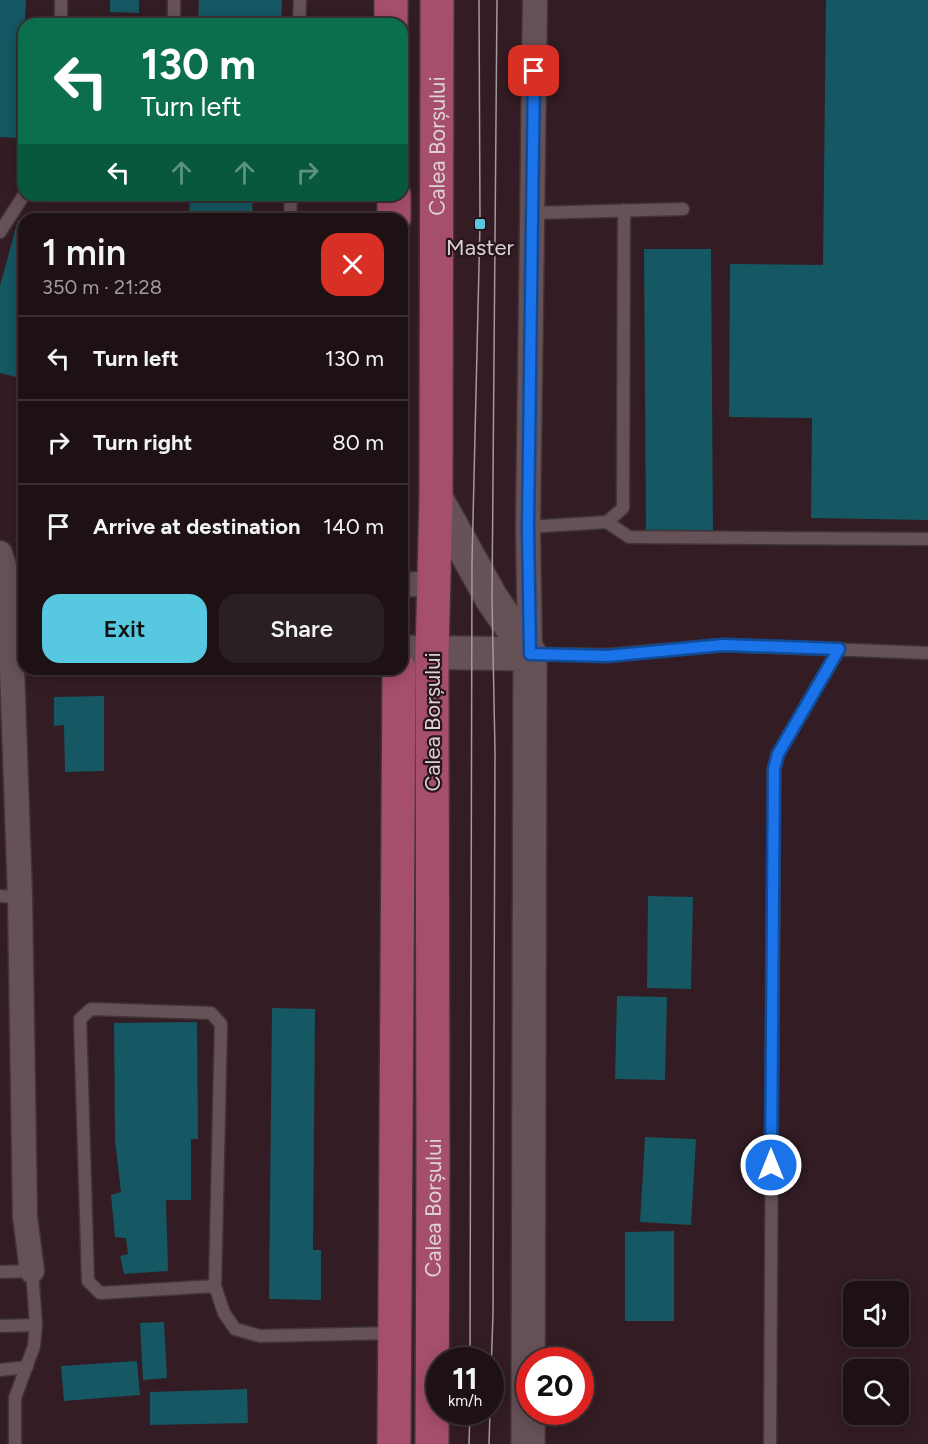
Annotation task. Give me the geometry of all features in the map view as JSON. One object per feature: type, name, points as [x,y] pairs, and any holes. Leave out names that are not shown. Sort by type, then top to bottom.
[{"type":"main road","points":[[391,0],[391,18]]},
{"type":"main road","name":"Calea Borșului","points":[[432,1444],[434,1162],[417,652],[418,584],[435,498],[437,0]]},
{"type":"main road","name":"Calea Borșului","points":[[394,1444],[399,675]]},
{"type":"street","points":[[528,1444],[530,654],[528,527],[535,0]]},
{"type":"street","points":[[435,498],[492,599],[530,654]]},
{"type":"street","points":[[0,554],[11,582],[10,896],[25,1217],[32,1271]]},
{"type":"street","points":[[417,652],[530,654]]},
{"type":"lane","points":[[61,0],[61,18]]},
{"type":"lane","points":[[174,0],[174,18]]},
{"type":"lane","points":[[299,18],[300,0]]},
{"type":"lane","points":[[0,232],[20,201]]},
{"type":"lane","points":[[532,213],[683,209]]},
{"type":"lane","points":[[528,527],[607,522],[623,508],[624,210]]},
{"type":"lane","points":[[607,522],[628,537],[928,539]]},
{"type":"lane","points":[[530,654],[607,656],[723,645],[928,653]]},
{"type":"lane","points":[[770,1444],[774,769],[778,754],[839,649]]},
{"type":"lane","points":[[215,1286],[100,1293],[88,1281],[80,1019],[90,1010],[211,1013],[220,1024],[215,1286],[224,1313],[236,1329],[260,1335],[395,1333]]},
{"type":"lane","points":[[0,1272],[32,1271],[36,1325],[34,1346],[15,1398],[15,1444]]},
{"type":"lane","points":[[0,1326],[36,1325]]},
{"type":"lane","points":[[0,1370],[27,1367]]},
{"type":"shaded area","points":[[0,0],[928,0],[928,1444],[0,1444]]},
{"type":"building","points":[[0,0],[26,0],[25,18],[18,18],[18,138],[0,137]]},
{"type":"building","points":[[110,0],[139,0],[139,13],[110,12]]},
{"type":"building","points":[[199,0],[282,0],[281,18],[198,18]]},
{"type":"building","points":[[826,0],[928,0],[928,520],[811,518],[812,418],[729,417],[730,264],[823,265]]},
{"type":"building","points":[[190,201],[252,201],[253,213],[189,213]]},
{"type":"building","points":[[18,220],[18,378],[0,373],[0,286]]},
{"type":"building","points":[[644,249],[711,249],[713,531],[646,532]]},
{"type":"building","points":[[104,696],[104,771],[65,772],[64,725],[54,726],[54,697]]},
{"type":"building","points":[[648,896],[693,897],[691,989],[647,988]]},
{"type":"building","points":[[617,996],[667,997],[665,1080],[615,1079]]},
{"type":"building","points":[[272,1008],[315,1009],[313,1250],[321,1250],[321,1300],[269,1299]]},
{"type":"building","points":[[197,1022],[198,1139],[191,1139],[191,1200],[166,1200],[168,1271],[124,1274],[120,1256],[128,1254],[126,1238],[115,1237],[111,1195],[121,1192],[115,1140],[114,1023]]},
{"type":"building","points":[[645,1137],[696,1139],[691,1225],[640,1222]]},
{"type":"building","points":[[674,1231],[674,1321],[625,1321],[625,1232]]},
{"type":"building","points":[[164,1322],[167,1378],[143,1380],[140,1323]]},
{"type":"building","points":[[137,1361],[140,1395],[64,1401],[61,1366]]},
{"type":"building","points":[[247,1389],[248,1423],[150,1425],[150,1392]]},
{"type":"tram line","points":[[470,1347],[472,562],[480,224],[479,0]]},
{"type":"tram line","points":[[492,1347],[495,751],[492,599],[497,0]]},
{"type":"tram line","points":[[469,1444],[470,1425]]},
{"type":"tram line","points":[[489,1444],[490,1425]]},
{"type":"place","name":"Master","points":[[480,224]]},
{"type":"route","points":[[534,71],[528,527],[530,654],[607,656],[723,645],[839,649],[778,754],[774,769],[771,1165]]}]
